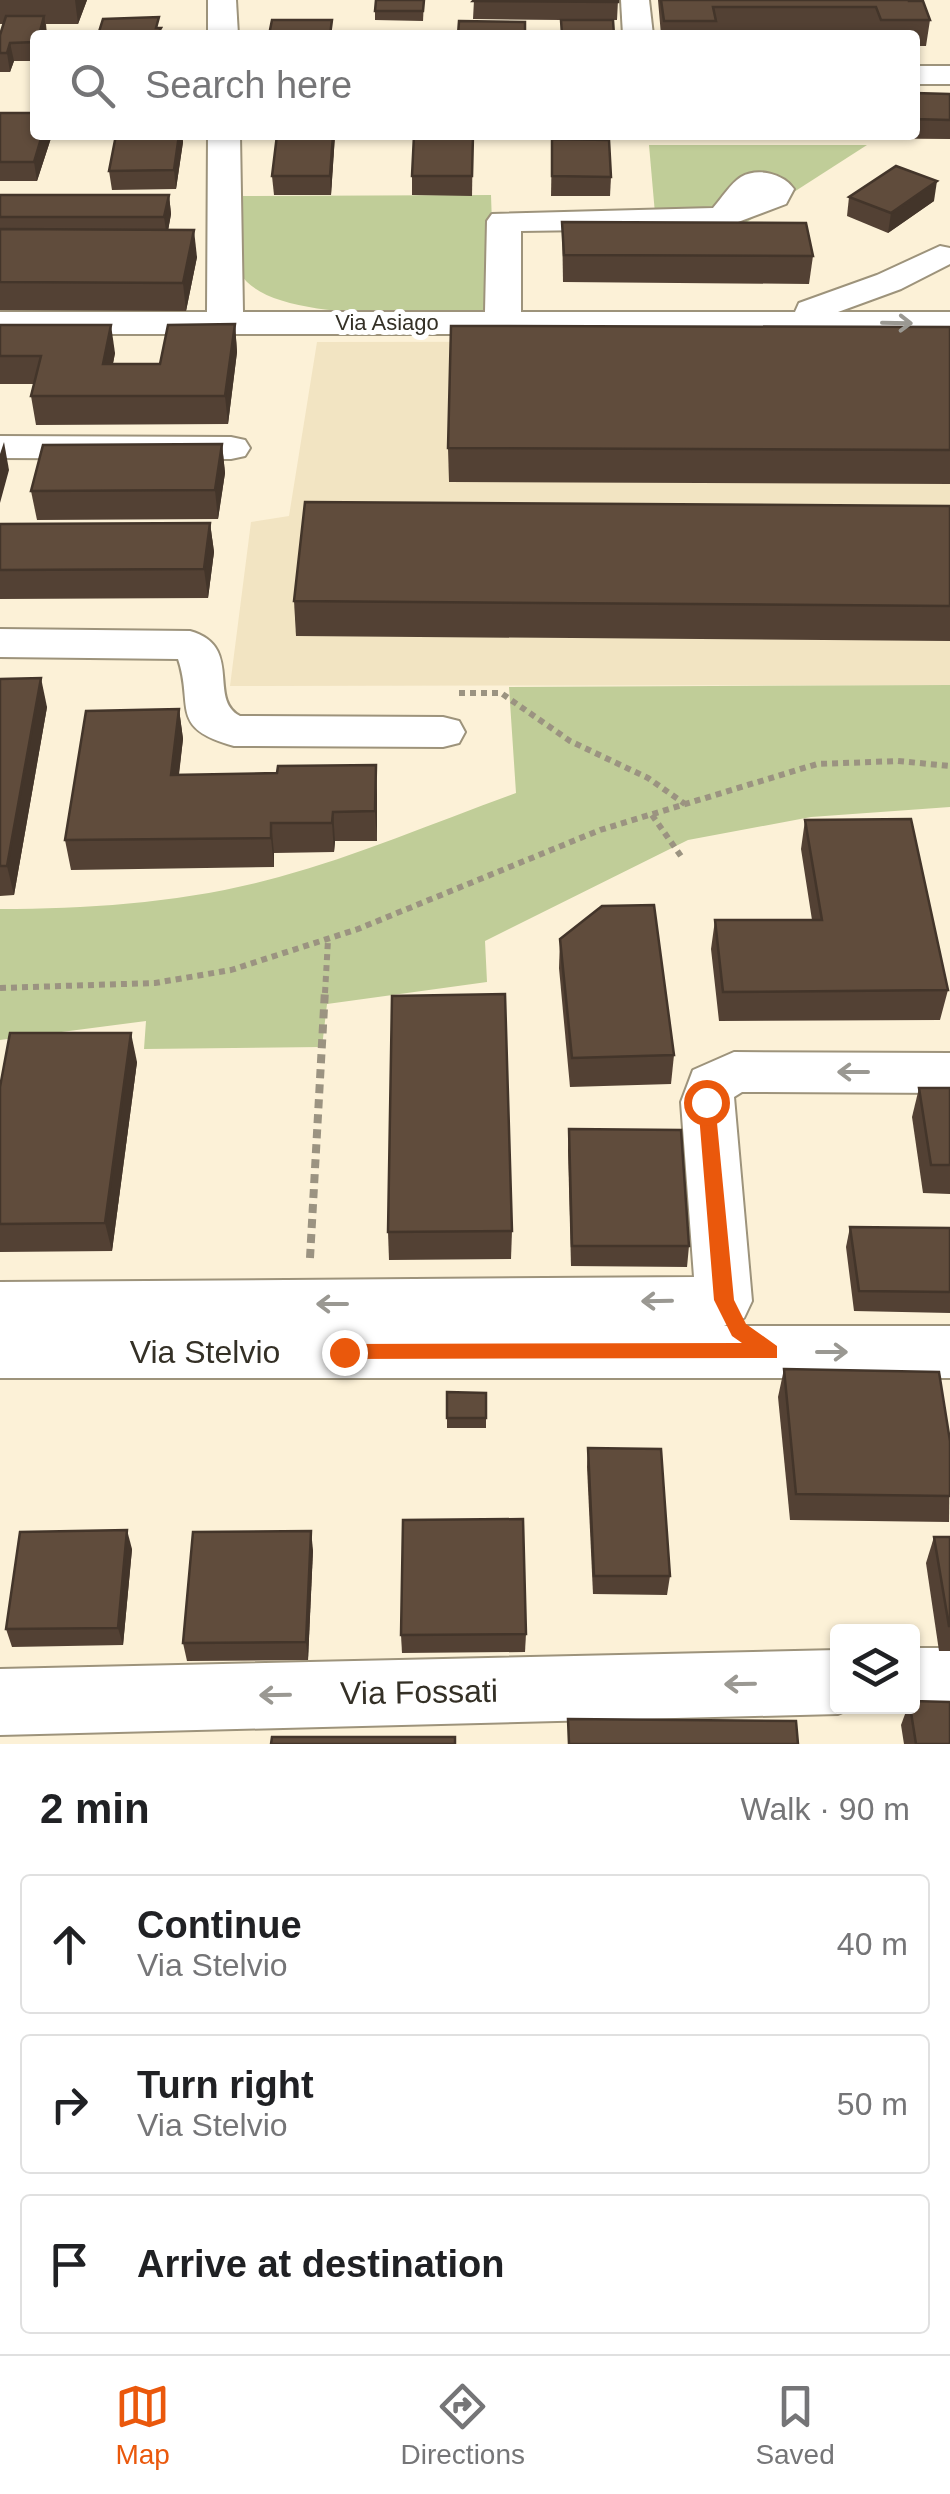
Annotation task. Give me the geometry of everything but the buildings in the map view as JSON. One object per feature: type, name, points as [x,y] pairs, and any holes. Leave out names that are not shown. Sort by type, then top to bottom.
[{"type":"street","points":[[222,0],[223,30]]},
{"type":"street","points":[[634,0],[637,30]]},
{"type":"street","points":[[920,75],[950,75]]},
{"type":"street","points":[[224,140],[226,322]]},
{"type":"street","points":[[503,322],[504,221],[722,218]]},
{"type":"street","points":[[945,253],[931,276],[938,292],[950,303]]},
{"type":"street","name":"Via Asiago","points":[[774,321],[874,288],[945,253]]},
{"type":"street","name":"Via Asiago","points":[[0,323],[950,324]]},
{"type":"street","points":[[0,447],[231,448]]},
{"type":"street","points":[[0,642],[190,645],[201,658],[207,711],[222,728],[234,731],[443,732]]},
{"type":"street","points":[[770,1352],[739,1330],[724,1300],[706,1102],[711,1084],[734,1072],[950,1073]]},
{"type":"street","name":"Via Stelvio","points":[[0,1307],[724,1300]]},
{"type":"street","name":"Via Stelvio","points":[[0,1352],[950,1352]]},
{"type":"street","points":[[920,1680],[950,1680]]},
{"type":"street","name":"Via Fossati","points":[[0,1702],[830,1682]]},
{"type":"path","points":[[0,988],[156,983],[231,970],[328,940],[600,830],[816,764],[898,762],[950,766]]},
{"type":"path","points":[[652,815],[682,859]]},
{"type":"path","points":[[307,1304],[328,940]]},
{"type":"shaded area","points":[[950,341],[950,685],[230,686],[251,522],[289,516],[317,342]]},
{"type":"green space","points":[[649,145],[867,145],[744,224],[656,225]]},
{"type":"green space","points":[[491,195],[495,311],[398,313],[320,309],[285,302],[258,290],[237,265],[237,196]]},
{"type":"green space","points":[[950,685],[950,807],[811,817],[688,840],[485,941],[487,982],[327,1004],[322,1047],[144,1049],[146,1021],[0,1040],[0,909],[141,902],[245,886],[339,859],[516,793],[509,687]]},
{"type":"route","points":[[344,1352],[770,1352],[739,1330],[724,1300],[706,1102]]}]
